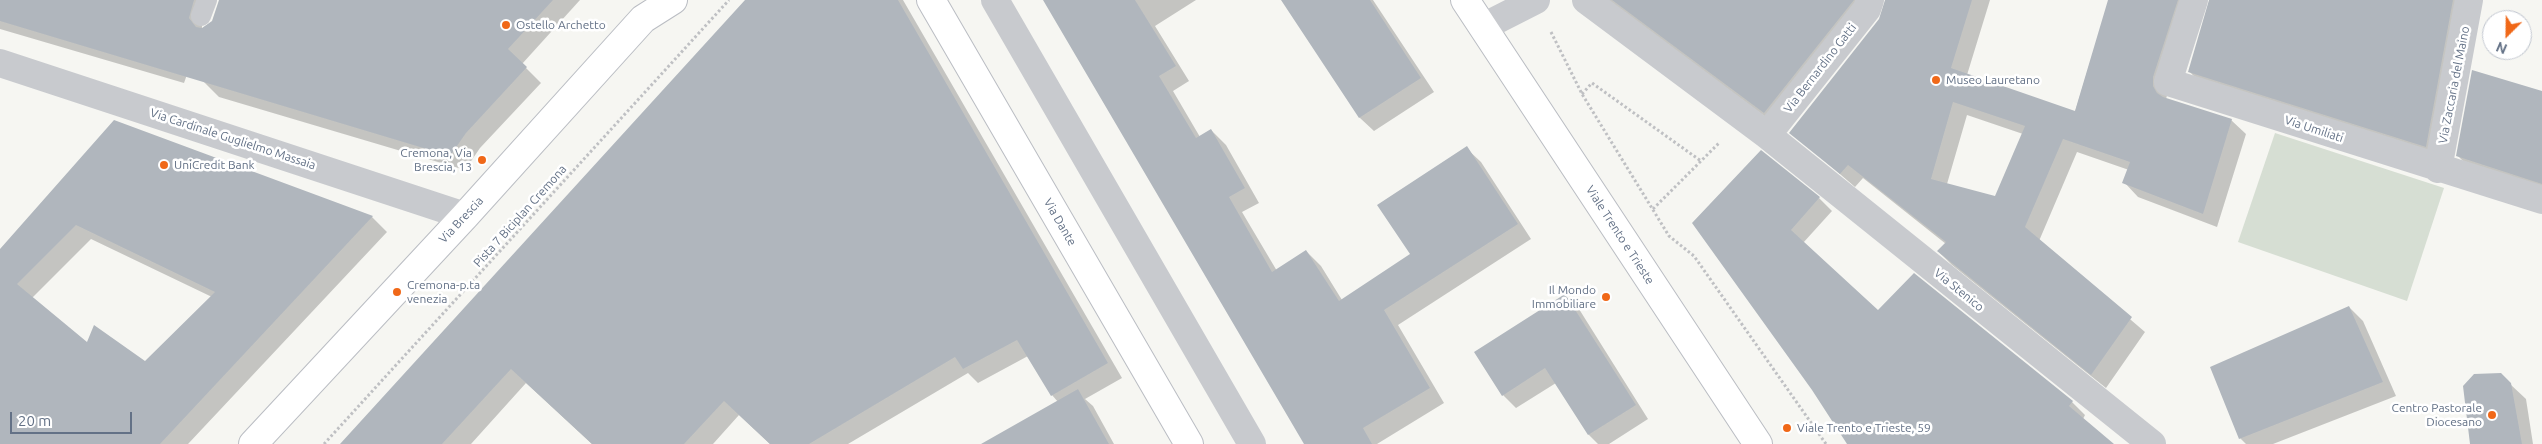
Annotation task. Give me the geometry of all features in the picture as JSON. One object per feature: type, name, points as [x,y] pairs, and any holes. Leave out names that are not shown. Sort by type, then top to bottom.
[{"type":"main road","name":"Via Brescia","points":[[253,444],[466,216],[648,10],[673,0]]},
{"type":"main road","name":"Via Dante","points":[[931,0],[1189,444]]},
{"type":"main road","name":"Viale Trento e Trieste","points":[[1465,0],[1758,444]]},
{"type":"street","points":[[995,0],[1252,444]]},
{"type":"street","points":[[1482,27],[1536,0]]},
{"type":"street","points":[[1586,0],[1742,119],[1767,135]]},
{"type":"street","name":"Via Bernardino Gatti","points":[[1767,135],[1867,8],[1870,0]]},
{"type":"street","name":"Via Umiliati","points":[[2194,0],[2168,82],[2438,169],[2542,200]]},
{"type":"street","name":"Via Zaccaria del Maino","points":[[2438,169],[2469,0]]},
{"type":"street","name":"Via Cardinale Guglielmo Massaia","points":[[0,63],[466,216]]},
{"type":"street","name":"Via Stenico","points":[[1767,135],[2152,444]]},
{"type":"path","name":"Pista 7 Biciplan Cremona","points":[[324,444],[729,0]]},
{"type":"path","points":[[1536,0],[1582,94],[1669,236],[1694,256],[1826,444]]},
{"type":"path","points":[[1582,94],[1592,83],[1701,161]]},
{"type":"path","points":[[1653,209],[1742,119]]},
{"type":"shaded area","points":[[2275,133],[2444,188],[2407,301],[2238,242]]},
{"type":"building","points":[[0,0],[194,0],[189,18],[196,27],[202,28],[212,21],[219,0],[553,0],[508,49],[527,67],[466,133],[450,156],[0,21]]},
{"type":"building","points":[[745,0],[898,0],[1108,363],[1051,396],[1017,340],[963,369],[955,357],[809,444],[770,444],[724,401],[684,444],[592,444],[511,369],[442,444],[340,444]]},
{"type":"building","points":[[1043,0],[1135,0],[1176,66],[1159,76],[1196,138],[1211,129],[1245,188],[1229,197],[1272,272],[1306,250],[1339,301],[1410,254],[1377,205],[1467,146],[1518,224],[1384,310],[1430,388],[1363,428],[1372,444],[1304,444]]},
{"type":"building","points":[[1281,0],[1370,0],[1421,78],[1359,118]]},
{"type":"building","points":[[1612,0],[1854,0],[1764,113]]},
{"type":"building","points":[[1885,0],[1972,0],[1951,68],[2075,111],[2108,0],[2178,0],[2153,77],[2153,86],[2157,93],[2163,97],[2232,119],[2203,214],[2122,183],[2130,162],[2063,139],[2025,227],[2132,317],[2091,375],[1937,251],[1946,242],[1848,165],[1840,174],[1789,133],[1879,19]],"holes":[[[1953,102],[2025,126],[1995,196],[1931,179]]]},
{"type":"building","points":[[2209,0],[2453,0],[2426,147],[2188,72]]},
{"type":"building","points":[[2472,70],[2542,91],[2542,184],[2456,156]]},
{"type":"building","points":[[114,120],[373,216],[160,444],[0,444],[0,249]],"holes":[[[76,225],[215,292],[145,361],[94,325],[87,342],[17,284]]]},
{"type":"building","points":[[1761,150],[1820,197],[1791,230],[1878,310],[1914,273],[2073,401],[2069,406],[2114,444],[1847,444],[1812,390],[1692,223]]},
{"type":"building","points":[[1565,294],[1636,405],[1588,435],[1545,368],[1502,396],[1474,352]]},
{"type":"building","points":[[2349,306],[2383,382],[2239,439],[2210,367]]},
{"type":"building","name":"Centro Pastorale Diocesano","points":[[2501,373],[2511,383],[2522,444],[2470,444],[2463,386],[2474,374]]},
{"type":"building","points":[[1078,389],[1109,444],[981,444]]},
{"type":"place","name":"Ostello Archetto","points":[[506,25]]},
{"type":"place","name":"Museo Lauretano","points":[[1936,80]]},
{"type":"place","name":"Cremona, Via Brescia, 13","points":[[482,160]]},
{"type":"place","name":"UniCredit Bank","points":[[164,165]]},
{"type":"place","name":"Cremona-p.ta venezia","points":[[397,292]]},
{"type":"place","name":"Il Mondo Immobiliare","points":[[1606,297]]},
{"type":"place","name":"Centro Pastorale Diocesano","points":[[2492,415]]},
{"type":"place","name":"Viale Trento e Trieste, 59","points":[[1787,428]]}]
